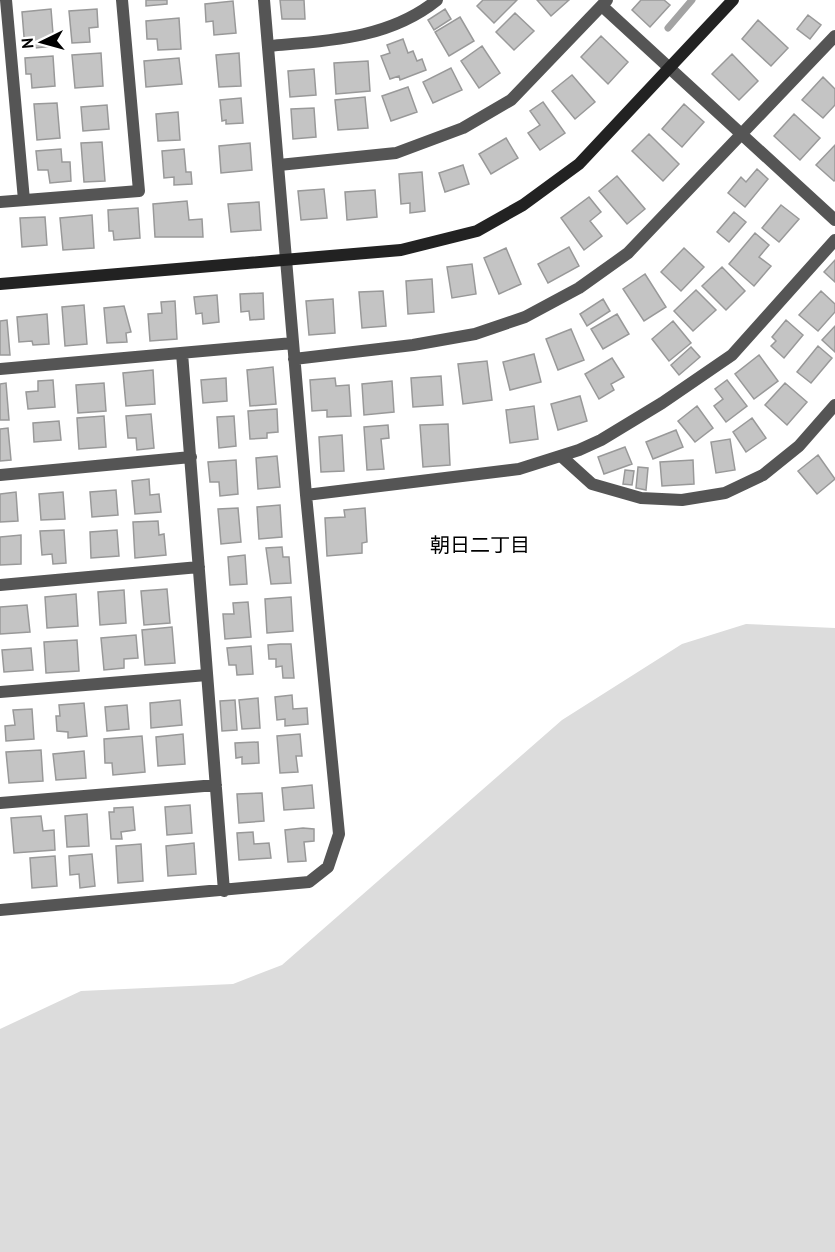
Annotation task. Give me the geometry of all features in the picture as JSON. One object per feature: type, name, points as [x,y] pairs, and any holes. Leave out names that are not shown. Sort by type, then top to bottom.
[{"type":"street","points":[[6,0],[24,200]]},
{"type":"street","points":[[0,202],[139,191],[122,0]]},
{"type":"street","points":[[0,910],[309,882],[328,867],[339,834],[306,495],[288,259],[264,0]]},
{"type":"street","points":[[268,46],[347,39],[384,29],[426,9],[437,0]]},
{"type":"street","points":[[0,284],[401,250],[477,231],[523,205],[579,164],[734,0]]},
{"type":"street","points":[[279,165],[396,153],[463,128],[511,100],[605,3],[668,69],[835,220]]},
{"type":"street","points":[[294,359],[413,345],[475,334],[525,317],[579,288],[628,253],[835,36]]},
{"type":"street","points":[[306,495],[519,469],[601,440],[662,403],[732,355],[835,240]]},
{"type":"street","points":[[0,369],[293,343]]},
{"type":"street","points":[[182,353],[224,891]]},
{"type":"street","points":[[561,456],[592,484],[641,498],[682,500],[725,493],[763,475],[799,446],[835,405]]},
{"type":"street","points":[[0,475],[190,457]]},
{"type":"street","points":[[0,585],[199,567]]},
{"type":"street","points":[[0,692],[207,675]]},
{"type":"street","points":[[0,803],[216,785]]},
{"type":"shaded area","points":[[746,624],[835,628],[835,1252],[0,1252],[0,1029],[81,991],[233,984],[282,965],[562,720],[682,644]]},
{"type":"building","points":[[146,0],[167,0],[167,4],[146,6]]},
{"type":"building","points":[[280,0],[304,0],[305,19],[282,19]]},
{"type":"building","points":[[483,0],[517,0],[494,23],[477,6]]},
{"type":"building","points":[[537,0],[569,0],[551,16]]},
{"type":"building","points":[[641,0],[664,0],[670,5],[650,27],[632,10]]},
{"type":"building","points":[[233,1],[236,33],[214,35],[213,21],[206,22],[205,4]]},
{"type":"building","points":[[51,9],[54,46],[25,49],[22,12]]},
{"type":"building","points":[[97,9],[98,27],[89,28],[90,42],[72,43],[69,11]]},
{"type":"building","points":[[445,9],[451,19],[434,30],[428,20]]},
{"type":"building","points":[[515,13],[534,31],[514,50],[496,32]]},
{"type":"building","points":[[808,15],[821,25],[810,39],[797,29]]},
{"type":"building","points":[[460,17],[474,41],[449,56],[435,32]]},
{"type":"building","points":[[179,18],[181,49],[158,50],[157,39],[147,39],[146,21]]},
{"type":"building","points":[[758,20],[788,48],[771,66],[742,39]]},
{"type":"building","points":[[601,36],[628,62],[608,84],[581,57]]},
{"type":"building","points":[[403,39],[408,53],[413,51],[417,61],[422,59],[426,70],[400,80],[399,76],[390,79],[381,56],[390,53],[387,45]]},
{"type":"building","points":[[482,46],[500,73],[479,88],[461,61]]},
{"type":"building","points":[[101,53],[103,86],[75,88],[72,55]]},
{"type":"building","points":[[239,53],[241,86],[219,87],[216,55]]},
{"type":"building","points":[[732,54],[758,81],[739,100],[712,74]]},
{"type":"building","points":[[53,56],[55,86],[32,88],[31,74],[26,74],[25,58]]},
{"type":"building","points":[[179,58],[182,84],[146,87],[144,61]]},
{"type":"building","points":[[368,61],[370,91],[336,94],[334,63]]},
{"type":"building","points":[[451,68],[462,90],[433,103],[423,82]]},
{"type":"building","points":[[314,69],[316,95],[290,97],[288,71]]},
{"type":"building","points":[[572,75],[595,102],[575,119],[552,91]]},
{"type":"building","points":[[823,77],[835,89],[835,105],[823,118],[802,100]]},
{"type":"building","points":[[408,87],[417,112],[391,121],[382,96]]},
{"type":"building","points":[[365,97],[368,128],[338,130],[335,100]]},
{"type":"building","points":[[241,98],[243,123],[226,124],[226,120],[222,121],[220,100]]},
{"type":"building","points":[[543,102],[565,133],[540,150],[528,133],[540,125],[530,111]]},
{"type":"building","points":[[57,103],[60,138],[37,140],[34,104]]},
{"type":"building","points":[[684,104],[704,122],[682,147],[662,129]]},
{"type":"building","points":[[107,105],[109,129],[83,131],[81,107]]},
{"type":"building","points":[[314,108],[316,137],[293,139],[291,109]]},
{"type":"building","points":[[178,112],[180,140],[158,141],[156,114]]},
{"type":"building","points":[[794,114],[820,138],[800,160],[774,136]]},
{"type":"building","points":[[649,134],[679,164],[663,181],[632,151]]},
{"type":"building","points":[[506,138],[518,158],[491,174],[479,154]]},
{"type":"building","points":[[102,142],[105,181],[84,182],[81,143]]},
{"type":"building","points":[[250,143],[252,170],[221,173],[219,146]]},
{"type":"building","points":[[835,145],[835,180],[834,181],[816,165]]},
{"type":"building","points":[[61,149],[62,162],[70,162],[71,181],[50,183],[48,170],[38,170],[36,151]]},
{"type":"building","points":[[184,149],[186,172],[191,172],[192,184],[174,185],[174,177],[164,178],[162,151]]},
{"type":"building","points":[[463,165],[469,184],[445,192],[439,173]]},
{"type":"building","points":[[757,169],[768,179],[745,207],[728,193],[741,177],[746,182]]},
{"type":"building","points":[[422,172],[425,211],[410,213],[410,203],[401,204],[399,174]]},
{"type":"building","points":[[617,176],[645,209],[627,224],[599,191]]},
{"type":"building","points":[[324,189],[327,218],[301,220],[298,191]]},
{"type":"building","points":[[375,190],[377,217],[347,220],[345,192]]},
{"type":"building","points":[[589,197],[601,212],[590,221],[602,236],[584,250],[561,218]]},
{"type":"building","points":[[187,201],[189,220],[202,219],[203,237],[155,237],[153,204]]},
{"type":"building","points":[[259,202],[261,230],[231,232],[228,204]]},
{"type":"building","points":[[781,205],[799,219],[779,242],[762,228]]},
{"type":"building","points":[[138,208],[140,238],[114,240],[113,231],[109,231],[108,210]]},
{"type":"building","points":[[734,212],[746,222],[729,242],[717,232]]},
{"type":"building","points":[[92,215],[94,248],[63,250],[60,218]]},
{"type":"building","points":[[45,217],[47,245],[22,247],[20,218]]},
{"type":"building","points":[[755,233],[769,245],[759,257],[771,266],[754,286],[729,264]]},
{"type":"building","points":[[569,247],[579,266],[548,283],[538,264]]},
{"type":"building","points":[[506,248],[521,284],[499,294],[484,258]]},
{"type":"building","points":[[684,248],[704,267],[681,291],[661,272]]},
{"type":"building","points":[[835,260],[835,282],[824,272]]},
{"type":"building","points":[[472,264],[476,294],[452,298],[447,267]]},
{"type":"building","points":[[722,267],[745,291],[726,310],[702,286]]},
{"type":"building","points":[[645,274],[666,307],[644,321],[623,289]]},
{"type":"building","points":[[432,279],[434,312],[408,314],[406,281]]},
{"type":"building","points":[[696,290],[716,310],[693,331],[674,311]]},
{"type":"building","points":[[383,291],[386,326],[362,328],[359,292]]},
{"type":"building","points":[[821,291],[835,304],[835,312],[818,331],[799,315]]},
{"type":"building","points":[[263,293],[264,319],[250,320],[249,311],[241,312],[240,294]]},
{"type":"building","points":[[217,295],[219,322],[203,324],[202,313],[196,314],[194,297]]},
{"type":"building","points":[[333,299],[335,333],[309,335],[306,301]]},
{"type":"building","points":[[603,299],[610,311],[587,326],[580,314]]},
{"type":"building","points":[[175,301],[177,339],[150,341],[148,314],[162,313],[161,302]]},
{"type":"building","points":[[84,305],[87,344],[65,346],[62,307]]},
{"type":"building","points":[[124,306],[131,332],[126,333],[127,342],[107,343],[104,308]]},
{"type":"building","points":[[47,314],[49,344],[33,345],[32,341],[19,342],[17,317]]},
{"type":"building","points":[[617,314],[629,334],[603,349],[591,329]]},
{"type":"building","points":[[7,320],[10,355],[0,355],[0,321]]},
{"type":"building","points":[[786,320],[803,335],[784,358],[771,346],[776,341],[772,337]]},
{"type":"building","points":[[673,321],[691,343],[669,361],[652,339]]},
{"type":"building","points":[[835,326],[835,352],[822,340]]},
{"type":"building","points":[[571,329],[584,360],[558,370],[546,339]]},
{"type":"building","points":[[818,346],[832,358],[811,383],[797,372]]},
{"type":"building","points":[[691,347],[700,357],[679,375],[671,365]]},
{"type":"building","points":[[534,354],[541,382],[510,390],[503,362]]},
{"type":"building","points":[[759,355],[778,381],[754,399],[735,374]]},
{"type":"building","points":[[612,358],[624,377],[611,384],[614,390],[599,399],[585,374]]},
{"type":"building","points":[[487,361],[492,400],[463,404],[458,364]]},
{"type":"building","points":[[273,367],[276,404],[250,406],[247,370]]},
{"type":"building","points":[[153,370],[155,404],[126,406],[123,373]]},
{"type":"building","points":[[441,376],[443,405],[413,407],[411,378]]},
{"type":"building","points":[[226,378],[227,401],[203,403],[201,380]]},
{"type":"building","points":[[335,378],[336,386],[349,385],[351,416],[327,417],[327,410],[312,411],[310,380]]},
{"type":"building","points":[[53,380],[55,407],[28,409],[26,392],[38,391],[38,381]]},
{"type":"building","points":[[727,380],[747,406],[726,422],[714,406],[723,399],[715,389]]},
{"type":"building","points":[[392,381],[394,412],[364,415],[362,384]]},
{"type":"building","points":[[6,383],[9,420],[0,420],[0,384]]},
{"type":"building","points":[[104,383],[106,411],[78,413],[76,385]]},
{"type":"building","points":[[785,383],[807,402],[787,425],[765,405]]},
{"type":"building","points":[[580,396],[587,421],[558,430],[551,404]]},
{"type":"building","points":[[534,406],[538,439],[510,443],[506,410]]},
{"type":"building","points":[[697,406],[713,428],[695,442],[678,421]]},
{"type":"building","points":[[277,409],[278,432],[267,433],[267,438],[250,439],[248,411]]},
{"type":"building","points":[[151,414],[154,448],[137,450],[136,438],[128,438],[126,416]]},
{"type":"building","points":[[104,416],[106,447],[79,449],[77,418]]},
{"type":"building","points":[[234,416],[236,446],[219,448],[217,417]]},
{"type":"building","points":[[752,418],[766,438],[746,452],[733,432]]},
{"type":"building","points":[[59,421],[61,440],[34,442],[33,423]]},
{"type":"building","points":[[448,424],[450,465],[423,467],[420,425]]},
{"type":"building","points":[[388,425],[389,438],[381,439],[384,469],[367,470],[364,427]]},
{"type":"building","points":[[8,428],[11,460],[0,461],[0,429]]},
{"type":"building","points":[[676,430],[683,447],[653,459],[646,442]]},
{"type":"building","points":[[342,435],[344,471],[321,472],[319,437]]},
{"type":"building","points":[[730,439],[735,470],[716,473],[711,442]]},
{"type":"building","points":[[625,447],[632,464],[604,474],[598,457]]},
{"type":"building","points":[[818,455],[835,479],[817,494],[798,471]]},
{"type":"building","points":[[277,456],[280,487],[258,489],[256,458]]},
{"type":"building","points":[[236,460],[238,494],[220,496],[219,482],[210,482],[208,462]]},
{"type":"building","points":[[693,460],[694,484],[662,486],[660,462]]},
{"type":"building","points":[[638,467],[648,468],[646,490],[636,488]]},
{"type":"building","points":[[625,470],[634,471],[632,485],[623,484]]},
{"type":"building","points":[[149,479],[150,495],[159,494],[161,512],[135,514],[132,481]]},
{"type":"building","points":[[116,490],[118,515],[92,517],[90,492]]},
{"type":"building","points":[[16,492],[18,521],[0,522],[0,494]]},
{"type":"building","points":[[63,492],[65,519],[41,520],[39,494]]},
{"type":"building","points":[[280,505],[282,537],[259,539],[257,507]]},
{"type":"building","points":[[238,508],[241,542],[221,544],[218,509]]},
{"type":"building","points":[[365,508],[367,542],[362,543],[362,553],[327,556],[325,518],[345,517],[344,510]]},
{"type":"building","points":[[158,521],[159,535],[164,534],[166,555],[135,558],[133,522]]},
{"type":"building","points":[[64,530],[66,563],[53,564],[52,554],[42,555],[40,531]]},
{"type":"building","points":[[117,530],[119,556],[91,558],[90,532]]},
{"type":"building","points":[[21,535],[21,564],[0,565],[0,537]]},
{"type":"building","points":[[282,547],[283,557],[289,557],[291,583],[271,584],[266,548]]},
{"type":"building","points":[[245,555],[247,584],[230,585],[228,557]]},
{"type":"building","points":[[167,589],[170,623],[144,625],[141,591]]},
{"type":"building","points":[[124,590],[126,623],[100,625],[98,592]]},
{"type":"building","points":[[76,594],[78,626],[47,628],[45,597]]},
{"type":"building","points":[[291,597],[293,631],[267,633],[265,599]]},
{"type":"building","points":[[248,602],[251,637],[225,639],[223,614],[234,614],[233,603]]},
{"type":"building","points":[[27,605],[30,632],[0,634],[0,607]]},
{"type":"building","points":[[172,627],[175,663],[145,665],[142,630]]},
{"type":"building","points":[[136,635],[138,658],[124,659],[124,668],[104,670],[101,638]]},
{"type":"building","points":[[77,640],[79,671],[46,673],[44,642]]},
{"type":"building","points":[[291,644],[294,678],[283,678],[282,666],[276,667],[276,659],[269,659],[268,645]]},
{"type":"building","points":[[251,646],[253,674],[237,675],[236,665],[229,665],[227,648]]},
{"type":"building","points":[[31,648],[33,670],[4,672],[2,650]]},
{"type":"building","points":[[292,695],[293,709],[307,708],[308,724],[285,726],[285,719],[277,720],[275,697]]},
{"type":"building","points":[[258,698],[260,728],[242,729],[239,700]]},
{"type":"building","points":[[180,700],[182,725],[151,728],[150,703]]},
{"type":"building","points":[[235,700],[237,730],[222,731],[220,701]]},
{"type":"building","points":[[84,703],[87,736],[68,738],[68,732],[57,731],[56,716],[60,716],[59,705]]},
{"type":"building","points":[[127,705],[129,729],[107,731],[105,707]]},
{"type":"building","points":[[32,709],[34,739],[6,741],[5,726],[15,725],[13,710]]},
{"type":"building","points":[[183,734],[185,764],[158,766],[156,737]]},
{"type":"building","points":[[300,734],[302,756],[296,756],[298,772],[280,773],[277,736]]},
{"type":"building","points":[[142,736],[145,772],[113,775],[112,763],[105,763],[104,739]]},
{"type":"building","points":[[258,742],[259,763],[242,764],[242,757],[236,758],[235,743]]},
{"type":"building","points":[[41,750],[43,781],[9,783],[6,752]]},
{"type":"building","points":[[84,751],[86,778],[56,780],[53,754]]},
{"type":"building","points":[[312,785],[314,808],[284,810],[282,788]]},
{"type":"building","points":[[262,793],[264,821],[239,823],[237,794]]},
{"type":"building","points":[[190,805],[192,833],[167,835],[165,807]]},
{"type":"building","points":[[133,807],[135,830],[121,832],[122,839],[111,839],[109,812],[114,812],[114,808]]},
{"type":"building","points":[[87,814],[89,846],[67,847],[65,816]]},
{"type":"building","points":[[41,816],[43,831],[54,830],[55,850],[14,853],[11,818]]},
{"type":"building","points":[[314,829],[314,841],[304,842],[306,861],[288,862],[285,830]]},
{"type":"building","points":[[253,832],[254,844],[269,843],[271,858],[239,860],[237,833]]},
{"type":"building","points":[[194,843],[196,874],[168,876],[166,846]]},
{"type":"building","points":[[141,844],[143,881],[118,883],[116,846]]},
{"type":"building","points":[[92,854],[95,886],[80,888],[79,874],[70,875],[69,856]]},
{"type":"building","points":[[55,856],[57,886],[32,888],[30,858]]},
{"type":"waterway","points":[[668,28],[692,0]]},
{"type":"district","name":"朝日二丁目","points":[[480,545]]}]
